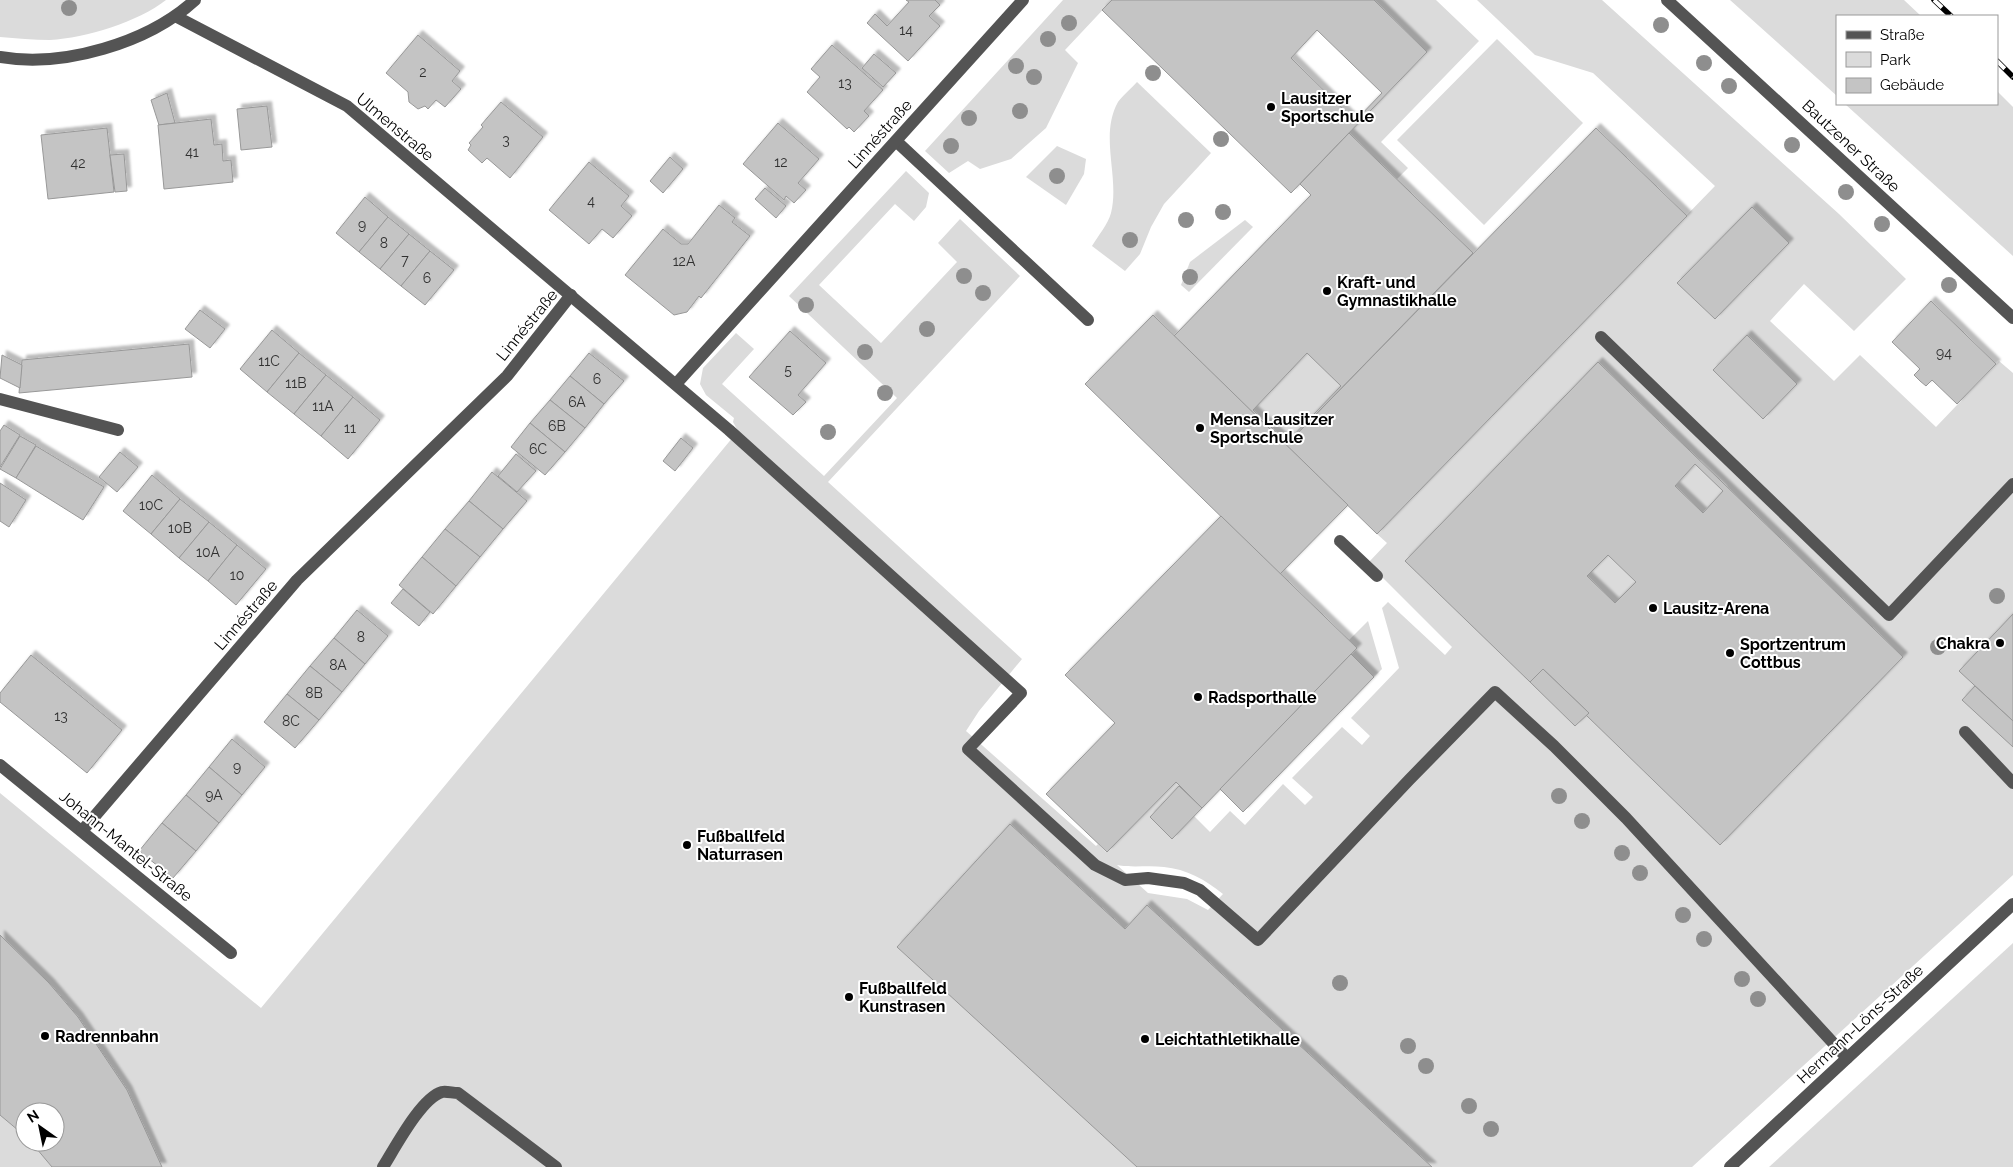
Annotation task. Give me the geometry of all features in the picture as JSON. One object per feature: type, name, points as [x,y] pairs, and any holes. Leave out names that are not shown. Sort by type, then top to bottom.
[{"type":"street","points":[[0,57],[13,59],[55,59],[102,49],[139,36],[177,17],[195,0]]},
{"type":"street","name":"Linnéstraße","points":[[82,831],[297,580],[508,376],[571,295],[676,384],[1023,0]]},
{"type":"street","name":"Bautzener Straße","points":[[1667,0],[2013,318]]},
{"type":"street","name":"Ulmenstraße","points":[[177,17],[347,106],[571,295]]},
{"type":"street","points":[[896,141],[1088,320]]},
{"type":"street","points":[[1602,337],[1889,615],[2013,484]]},
{"type":"street","points":[[676,384],[819,509],[1020,693],[968,749],[1095,865],[1125,880],[1148,878],[1184,883],[1200,890],[1258,940],[1495,692],[1554,746],[1626,818],[1847,1058]]},
{"type":"street","points":[[0,399],[9,403],[118,430]]},
{"type":"street","points":[[1340,540],[1377,576]]},
{"type":"street","points":[[1965,732],[2013,783]]},
{"type":"street","name":"Johann-Mantel-Straße","points":[[0,765],[231,954]]},
{"type":"street","name":"Hermann-Löns-Straße","points":[[1730,1167],[2013,904]]},
{"type":"street","points":[[383,1167],[408,1128],[431,1098],[443,1092],[458,1093],[556,1167]]},
{"type":"green space","points":[[0,0],[166,0],[141,15],[111,28],[64,39],[50,40],[0,37]]},
{"type":"green space","points":[[1063,0],[1112,0],[1065,50],[1078,63],[1046,128],[1011,159],[980,169],[968,161],[949,173],[925,151]]},
{"type":"green space","name":"Kraft- und Gymnastikhalle","points":[[1374,0],[1436,0],[1479,41],[1381,142],[1408,168],[1397,179],[1473,253],[1286,445],[1174,336],[1311,195],[1300,184],[1427,52]]},
{"type":"green space","name":"Sportzentrum Cottbus","points":[[1477,0],[1602,0],[1839,214],[1906,279],[1854,331],[1804,284],[1770,321],[1834,381],[1860,355],[1936,427],[1999,361],[2013,373],[2013,875],[1692,1167],[0,1167],[0,793],[261,1008],[738,431],[733,422],[734,418],[706,395],[700,384],[703,368],[736,333],[754,349],[722,384],[824,476],[897,398],[789,296],[906,171],[929,193],[926,207],[914,221],[895,204],[819,285],[881,343],[957,262],[938,243],[960,219],[1020,276],[828,482],[1022,659],[979,711],[966,731],[1096,846],[1098,844],[1106,852],[1176,782],[1179,786],[1150,817],[1172,838],[1194,816],[1210,832],[1230,811],[1245,825],[1283,784],[1305,805],[1313,797],[1292,778],[1342,727],[1362,745],[1370,736],[1351,718],[1399,668],[1382,608],[1388,602],[1445,655],[1452,647],[1368,563],[1387,543],[1377,534],[1715,186],[1593,73],[1535,55]],"holes":[[[1117,865],[1158,866],[1180,870],[1203,880],[1223,894],[1208,910],[1187,899],[1148,893]]]},
{"type":"green space","points":[[1730,0],[1904,0],[1920,15],[1836,15],[1836,95]]},
{"type":"green space","points":[[1497,39],[1583,123],[1484,225],[1397,140]]},
{"type":"green space","points":[[1137,82],[1211,153],[1164,204],[1151,227],[1140,254],[1125,271],[1092,246],[1111,213],[1113,185],[1110,129],[1113,115],[1118,102]]},
{"type":"green space","points":[[1998,92],[2013,107],[2013,256],[1846,105],[1998,105]]},
{"type":"green space","points":[[1057,146],[1086,159],[1084,174],[1066,205],[1026,177]]},
{"type":"green space","points":[[1245,220],[1253,227],[1189,292],[1181,285],[1190,262]]},
{"type":"green space","points":[[1368,621],[1382,669],[1374,677],[1351,654],[1357,648],[1349,640]]},
{"type":"green space","points":[[2013,943],[2013,1167],[1769,1167]]},
{"type":"building","points":[[906,0],[935,0],[940,5],[929,16],[940,26],[908,61],[867,23],[875,14],[887,26],[909,2]]},
{"type":"building","name":"Lausitzer Sportschule","points":[[1112,0],[1374,0],[1427,52],[1291,193],[1102,10]],"holes":[[[1317,30],[1382,93],[1355,121],[1291,58]]]},
{"type":"building","points":[[418,35],[460,71],[452,81],[461,89],[445,107],[436,100],[428,109],[425,106],[418,109],[409,102],[408,92],[386,73]]},
{"type":"building","points":[[832,45],[883,90],[864,111],[869,116],[854,132],[849,127],[847,129],[807,92],[820,77],[811,69]]},
{"type":"building","points":[[874,54],[896,73],[883,87],[862,68]]},
{"type":"building","points":[[167,93],[175,123],[159,125],[151,100]]},
{"type":"building","points":[[501,102],[543,137],[510,178],[487,158],[482,163],[468,150],[471,145],[469,143],[483,127],[481,125]]},
{"type":"building","points":[[267,106],[272,147],[241,150],[237,109]]},
{"type":"building","points":[[211,119],[214,145],[222,144],[223,161],[231,160],[233,182],[164,189],[158,125]]},
{"type":"building","points":[[778,123],[819,159],[798,183],[806,190],[794,203],[786,196],[784,200],[743,164]]},
{"type":"building","points":[[107,128],[114,192],[48,199],[41,135]]},
{"type":"building","points":[[1596,128],[1687,216],[1377,534],[1286,445]]},
{"type":"building","name":"Kraft- und Gymnastikhalle","points":[[1349,133],[1473,253],[1286,445],[1174,336],[1311,195],[1300,184]],"holes":[[[1307,353],[1341,386],[1287,442],[1253,410]]]},
{"type":"building","points":[[124,154],[127,191],[115,192],[110,155]]},
{"type":"building","points":[[670,157],[683,169],[663,193],[650,181]]},
{"type":"building","points":[[589,162],[629,196],[621,206],[632,216],[613,238],[602,229],[589,244],[549,210]]},
{"type":"building","points":[[765,188],[786,206],[776,218],[755,199]]},
{"type":"building","points":[[365,197],[388,217],[359,252],[336,233]]},
{"type":"building","points":[[719,205],[735,218],[732,222],[750,236],[701,298],[699,296],[687,312],[674,315],[625,275],[663,229],[681,244],[688,244]]},
{"type":"building","points":[[1752,207],[1789,243],[1715,319],[1677,283]]},
{"type":"building","points":[[388,217],[409,234],[380,269],[359,252]]},
{"type":"building","points":[[409,234],[430,251],[401,286],[380,269]]},
{"type":"building","points":[[430,251],[454,270],[425,305],[401,286]]},
{"type":"building","points":[[1931,301],[1996,364],[1957,404],[1932,380],[1926,386],[1920,381],[1914,375],[1920,369],[1892,342]]},
{"type":"building","points":[[200,310],[225,329],[210,348],[185,329]]},
{"type":"building","name":"Mensa Lausitzer Sportschule","points":[[1153,315],[1348,505],[1280,574],[1085,384]]},
{"type":"building","points":[[272,330],[299,353],[267,392],[240,369]]},
{"type":"building","points":[[790,331],[826,363],[798,395],[806,402],[793,415],[749,377]]},
{"type":"building","points":[[1747,335],[1797,384],[1763,419],[1713,370]]},
{"type":"building","points":[[189,344],[192,377],[19,393],[22,360]]},
{"type":"building","points":[[299,353],[326,375],[294,414],[267,392]]},
{"type":"building","points":[[589,353],[624,381],[604,404],[570,376]]},
{"type":"building","points":[[2,355],[22,365],[20,388],[0,378]]},
{"type":"building","name":"Lausitz-Arena","points":[[1598,362],[1903,657],[1720,845],[1586,715],[1589,713],[1543,669],[1530,682],[1405,561]],"holes":[[[1695,464],[1723,491],[1703,513],[1675,486]],[[1608,555],[1636,582],[1615,603],[1587,576]]]},
{"type":"building","points":[[326,375],[353,397],[321,436],[294,414]]},
{"type":"building","points":[[570,376],[604,404],[585,428],[550,400]]},
{"type":"building","points":[[353,397],[380,420],[348,459],[321,436]]},
{"type":"building","points":[[550,400],[585,428],[565,452],[530,423]]},
{"type":"building","points":[[530,423],[565,452],[545,475],[511,447]]},
{"type":"building","points":[[4,425],[20,435],[0,467],[0,431]]},
{"type":"building","points":[[20,436],[36,445],[16,478],[0,469]]},
{"type":"building","points":[[681,438],[693,448],[675,471],[663,461]]},
{"type":"building","points":[[36,446],[104,487],[83,520],[16,478]]},
{"type":"building","points":[[120,452],[138,467],[117,492],[99,477]]},
{"type":"building","points":[[516,454],[536,471],[517,492],[498,476]]},
{"type":"building","points":[[492,472],[527,501],[503,529],[469,501]]},
{"type":"building","points":[[152,475],[180,499],[151,534],[123,511]]},
{"type":"building","points":[[0,483],[26,500],[9,527],[0,521]]},
{"type":"building","points":[[180,499],[209,522],[179,558],[151,534]]},
{"type":"building","points":[[469,501],[503,529],[480,557],[445,529]]},
{"type":"building","name":"Radsporthalle","points":[[1221,516],[1357,648],[1202,808],[1176,782],[1107,852],[1046,794],[1115,723],[1065,675]]},
{"type":"building","points":[[209,522],[237,545],[208,581],[179,558]]},
{"type":"building","points":[[445,529],[480,557],[456,586],[422,557]]},
{"type":"building","points":[[237,545],[266,569],[236,605],[208,581]]},
{"type":"building","points":[[422,557],[456,586],[433,614],[399,585]]},
{"type":"building","points":[[403,589],[430,612],[419,626],[391,603]]},
{"type":"building","points":[[357,610],[388,636],[365,664],[334,638]]},
{"type":"building","name":"Chakra","points":[[2013,614],[2013,721],[1959,671]]},
{"type":"building","points":[[334,638],[365,664],[342,692],[310,666]]},
{"type":"building","points":[[1351,654],[1374,677],[1243,812],[1220,789]]},
{"type":"building","points":[[31,655],[122,730],[87,773],[0,702],[0,693]]},
{"type":"building","points":[[310,666],[342,692],[319,720],[287,694]]},
{"type":"building","points":[[1543,669],[1589,713],[1575,726],[1530,682]]},
{"type":"building","points":[[1975,686],[2013,721],[2013,747],[1962,700]]},
{"type":"building","points":[[287,694],[319,720],[295,748],[264,722]]},
{"type":"building","points":[[232,739],[265,767],[242,795],[209,767]]},
{"type":"building","points":[[209,767],[242,795],[219,823],[186,795]]},
{"type":"building","points":[[1179,786],[1202,808],[1172,839],[1150,817]]},
{"type":"building","points":[[186,795],[219,823],[196,851],[162,823]]},
{"type":"building","points":[[162,823],[196,851],[173,878],[139,851]]},
{"type":"building","name":"Leichtathletikhalle","points":[[1010,824],[1125,929],[1147,905],[1432,1167],[1137,1167],[897,947]]},
{"type":"building","name":"Radrennbahn","points":[[0,935],[49,983],[78,1017],[127,1090],[162,1167],[52,1167],[39,1152],[65,1152],[65,1102],[15,1102],[15,1128],[0,1115]]},
{"type":"railway","points":[[1934,0],[1950,15]]},
{"type":"railway","points":[[1998,62],[2013,77]]},
{"type":"place","name":"Lausitzer Sportschule","points":[[1271,107]]},
{"type":"place","name":"Kraft- und Gymnastikhalle","points":[[1327,291]]},
{"type":"place","name":"Mensa Lausitzer Sportschule","points":[[1200,428]]},
{"type":"place","name":"Lausitz-Arena","points":[[1653,608]]},
{"type":"place","name":"Chakra","points":[[2000,643]]},
{"type":"place","name":"Sportzentrum Cottbus","points":[[1730,653]]},
{"type":"place","name":"Radsporthalle","points":[[1198,697]]},
{"type":"place","name":"Fußballfeld Naturrasen","points":[[687,845]]},
{"type":"place","name":"Fußballfeld Kunstrasen","points":[[849,997]]},
{"type":"place","name":"Radrennbahn","points":[[45,1036]]},
{"type":"place","name":"Leichtathletikhalle","points":[[1145,1039]]}]
